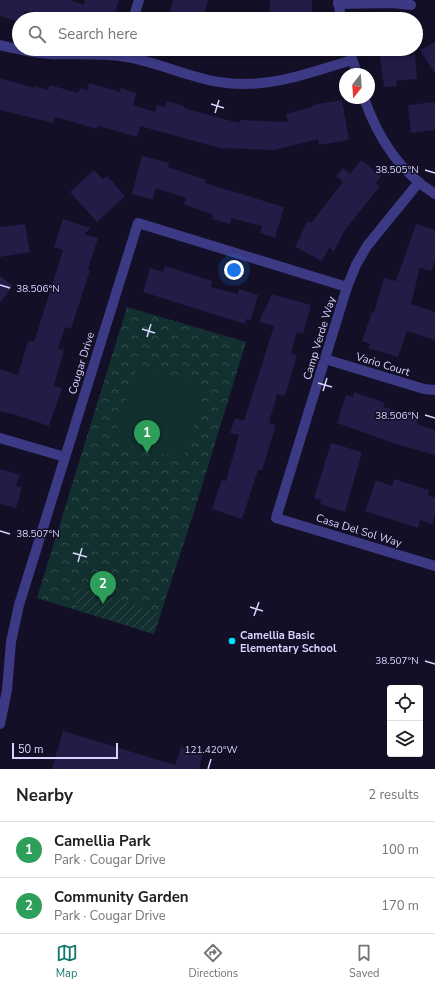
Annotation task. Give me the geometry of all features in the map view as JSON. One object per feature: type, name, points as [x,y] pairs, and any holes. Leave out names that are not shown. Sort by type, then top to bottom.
[{"type":"street","points":[[135,12],[139,0]]},
{"type":"street","points":[[340,12],[338,2],[392,3],[411,5]]},
{"type":"street","points":[[0,45],[12,48]]},
{"type":"street","points":[[135,56],[200,78],[242,85],[265,84],[288,80],[352,60]]},
{"type":"street","points":[[351,56],[355,68]]},
{"type":"street","points":[[366,104],[375,126],[389,149],[404,168],[435,194]]},
{"type":"street","name":"Camp Verde Way","points":[[276,518],[347,287],[356,265],[367,246],[419,182]]},
{"type":"street","name":"Cougar Drive","points":[[0,724],[7,690],[14,622],[138,223],[347,287]]},
{"type":"street","name":"Vario Court","points":[[325,359],[424,389],[435,390]]},
{"type":"street","points":[[0,438],[65,457]]},
{"type":"street","name":"Casa Del Sol Way","points":[[276,518],[435,566]]},
{"type":"green space","points":[[127,307],[246,342],[194,512],[154,634],[37,598]]},
{"type":"green space","points":[[137,366],[206,387],[183,460],[114,439]]},
{"type":"green space","points":[[76,587],[161,613],[154,634],[78,610],[73,597]]},
{"type":"building","points":[[0,0],[70,0],[84,5],[85,0],[119,0],[115,12],[25,11],[12,12],[12,20],[0,16]]},
{"type":"building","points":[[173,0],[208,0],[204,12],[170,12]]},
{"type":"building","points":[[270,0],[312,0],[312,12],[270,12]]},
{"type":"building","points":[[435,42],[435,74],[423,55],[423,48]]},
{"type":"building","points":[[380,56],[415,56],[417,79],[396,81],[397,86],[384,87]]},
{"type":"building","points":[[0,78],[34,88],[35,86],[48,90],[50,85],[78,93],[80,88],[87,90],[89,83],[120,92],[121,88],[136,93],[133,105],[155,112],[157,105],[165,107],[167,101],[184,106],[184,108],[239,123],[240,120],[288,122],[286,114],[312,107],[312,105],[339,100],[339,104],[343,104],[349,140],[319,145],[318,139],[274,150],[220,148],[140,126],[137,137],[98,126],[97,129],[55,117],[53,123],[0,110]]},
{"type":"building","points":[[435,102],[435,130],[411,133],[408,105]]},
{"type":"building","points":[[142,156],[169,163],[168,167],[206,180],[205,183],[284,207],[275,238],[260,233],[262,226],[231,218],[230,224],[212,219],[213,215],[184,204],[186,198],[156,188],[153,200],[132,194]]},
{"type":"building","points":[[361,160],[381,176],[376,183],[380,186],[345,230],[334,251],[329,248],[322,261],[295,247],[307,222],[311,223],[343,182],[336,176],[343,168],[350,174]]},
{"type":"building","points":[[94,170],[103,179],[107,176],[125,196],[97,222],[70,192]]},
{"type":"building","points":[[63,219],[91,228],[84,234],[98,238],[88,269],[90,270],[71,329],[65,327],[58,349],[64,350],[54,386],[62,388],[49,426],[0,411],[0,369],[18,375],[28,341],[34,342],[63,250],[54,247]]},
{"type":"building","points":[[25,224],[30,252],[0,257],[0,227]]},
{"type":"building","points":[[416,224],[435,230],[435,260],[431,271],[420,268],[411,304],[435,312],[435,340],[407,331],[398,357],[368,348],[370,344],[362,341],[372,312],[374,313],[384,278],[396,281]]},
{"type":"building","points":[[165,266],[212,281],[211,287],[238,294],[239,289],[258,295],[251,320],[246,319],[245,324],[143,292],[150,268],[163,272]]},
{"type":"building","points":[[0,276],[13,286],[0,303]]},
{"type":"building","points":[[272,294],[311,305],[303,334],[297,332],[291,353],[297,355],[285,396],[277,394],[269,423],[276,425],[262,470],[258,470],[242,519],[212,509],[222,480],[226,481],[239,435],[230,433],[235,418],[244,421],[274,326],[259,322]]},
{"type":"building","points":[[354,392],[385,403],[383,407],[419,417],[417,424],[435,430],[435,455],[399,445],[337,423],[346,395],[353,397]]},
{"type":"building","points":[[331,443],[362,452],[345,512],[320,504],[322,500],[314,498]]},
{"type":"building","points":[[0,469],[20,475],[16,486],[22,487],[16,508],[0,504]]},
{"type":"building","points":[[394,479],[429,490],[428,495],[435,498],[435,515],[432,524],[420,520],[418,528],[365,511],[376,480],[392,486]]},
{"type":"building","points":[[63,731],[175,765],[181,747],[203,753],[199,769],[52,769]]},
{"type":"place","name":"Camellia Park","points":[[147,453]]},
{"type":"place","name":"Community Garden","points":[[103,604]]},
{"type":"place","name":"Camellia Basic Elementary School","points":[[232,641]]}]
